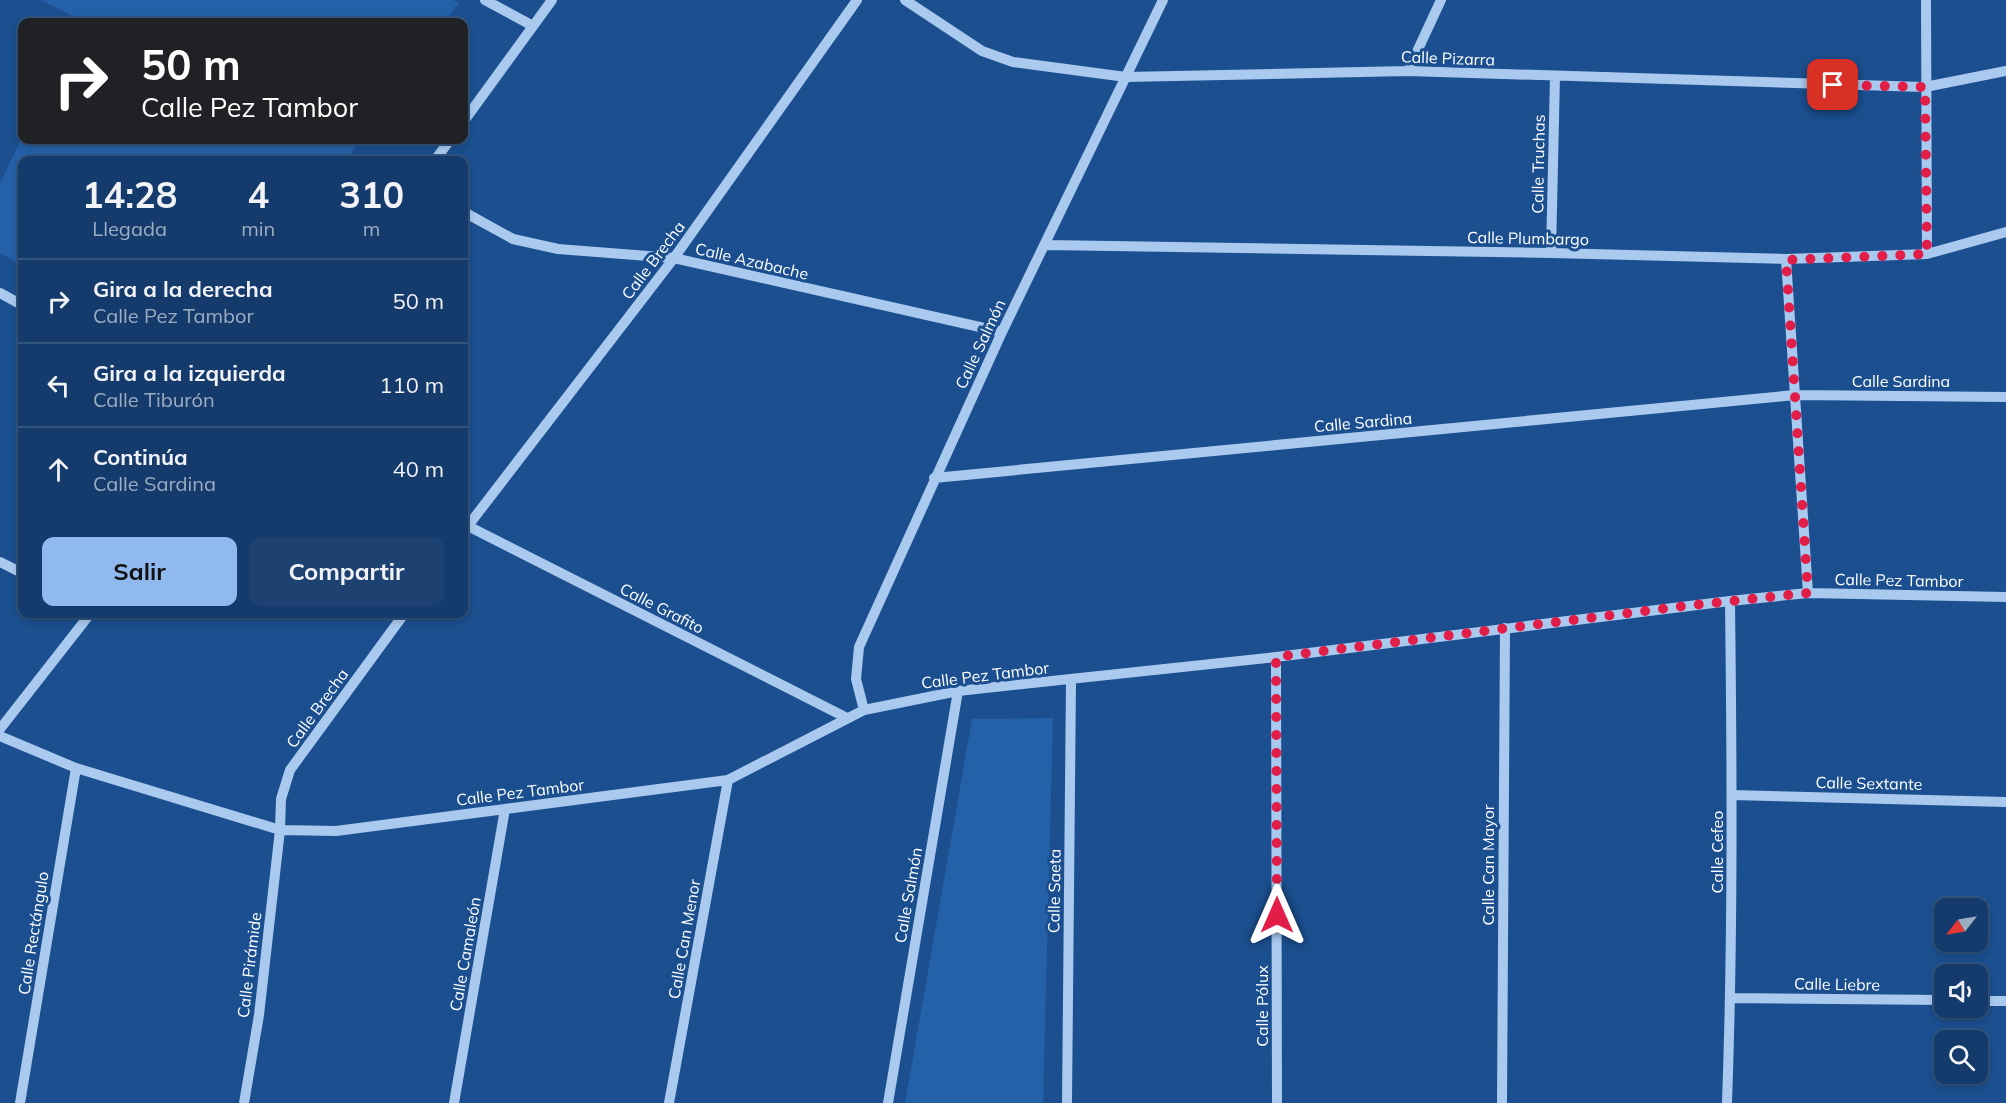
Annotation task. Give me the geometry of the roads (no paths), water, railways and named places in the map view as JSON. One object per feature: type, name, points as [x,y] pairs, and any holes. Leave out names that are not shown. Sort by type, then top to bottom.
[{"type":"street","points":[[485,0],[533,26]]},
{"type":"street","points":[[468,115],[552,0]]},
{"type":"street","name":"Calle Brecha","points":[[468,523],[674,258],[857,0]]},
{"type":"street","name":"Calle Pizarra","points":[[905,0],[982,51],[1013,62],[1126,77],[1408,71],[1925,87],[2006,71]]},
{"type":"street","name":"Calle Salmón","points":[[864,710],[856,679],[859,647],[1002,332],[1163,0]]},
{"type":"street","points":[[1408,71],[1441,0]]},
{"type":"street","points":[[1926,0],[1927,254]]},
{"type":"street","name":"Calle Truchas","points":[[1551,253],[1555,76]]},
{"type":"street","name":"Calle Azabache","points":[[468,214],[513,239],[558,249],[674,258],[1002,332]]},
{"type":"street","name":"Calle Plumbargo","points":[[1046,244],[1551,253],[1786,260],[1927,254],[2006,232]]},
{"type":"street","points":[[1786,260],[1808,593]]},
{"type":"street","points":[[0,293],[18,302]]},
{"type":"street","name":"Calle Sardina","points":[[934,478],[1795,395],[2006,396]]},
{"type":"street","name":"Calle Grafito","points":[[468,528],[847,718]]},
{"type":"street","points":[[0,562],[18,571]]},
{"type":"street","name":"Calle Pez Tambor","points":[[0,736],[76,768],[280,830],[336,831],[728,780],[864,710],[958,691],[1276,657],[1808,593],[2006,597]]},
{"type":"street","name":"Calle Cefeo","points":[[1727,1103],[1731,998],[1730,601]]},
{"type":"street","points":[[0,729],[87,618]]},
{"type":"street","name":"Calle Brecha","points":[[280,830],[281,799],[291,770],[401,618]]},
{"type":"street","name":"Calle Can Mayor","points":[[1502,1103],[1505,628]]},
{"type":"street","name":"Calle Pólux","points":[[1276,657],[1277,1103]]},
{"type":"street","name":"Calle Saeta","points":[[1066,1103],[1071,680]]},
{"type":"street","name":"Calle Salmón","points":[[888,1103],[958,691]]},
{"type":"street","name":"Calle Rectángulo","points":[[20,1103],[76,768]]},
{"type":"street","name":"Calle Can Menor","points":[[669,1103],[728,780]]},
{"type":"street","name":"Calle Sextante","points":[[1732,795],[2006,802]]},
{"type":"street","name":"Calle Camaleón","points":[[454,1103],[505,809]]},
{"type":"street","name":"Calle Pirámide","points":[[244,1103],[259,1016],[280,830]]},
{"type":"street","name":"Calle Liebre","points":[[1731,998],[1934,1000]]},
{"type":"street","points":[[1988,1001],[2006,1001]]}]
